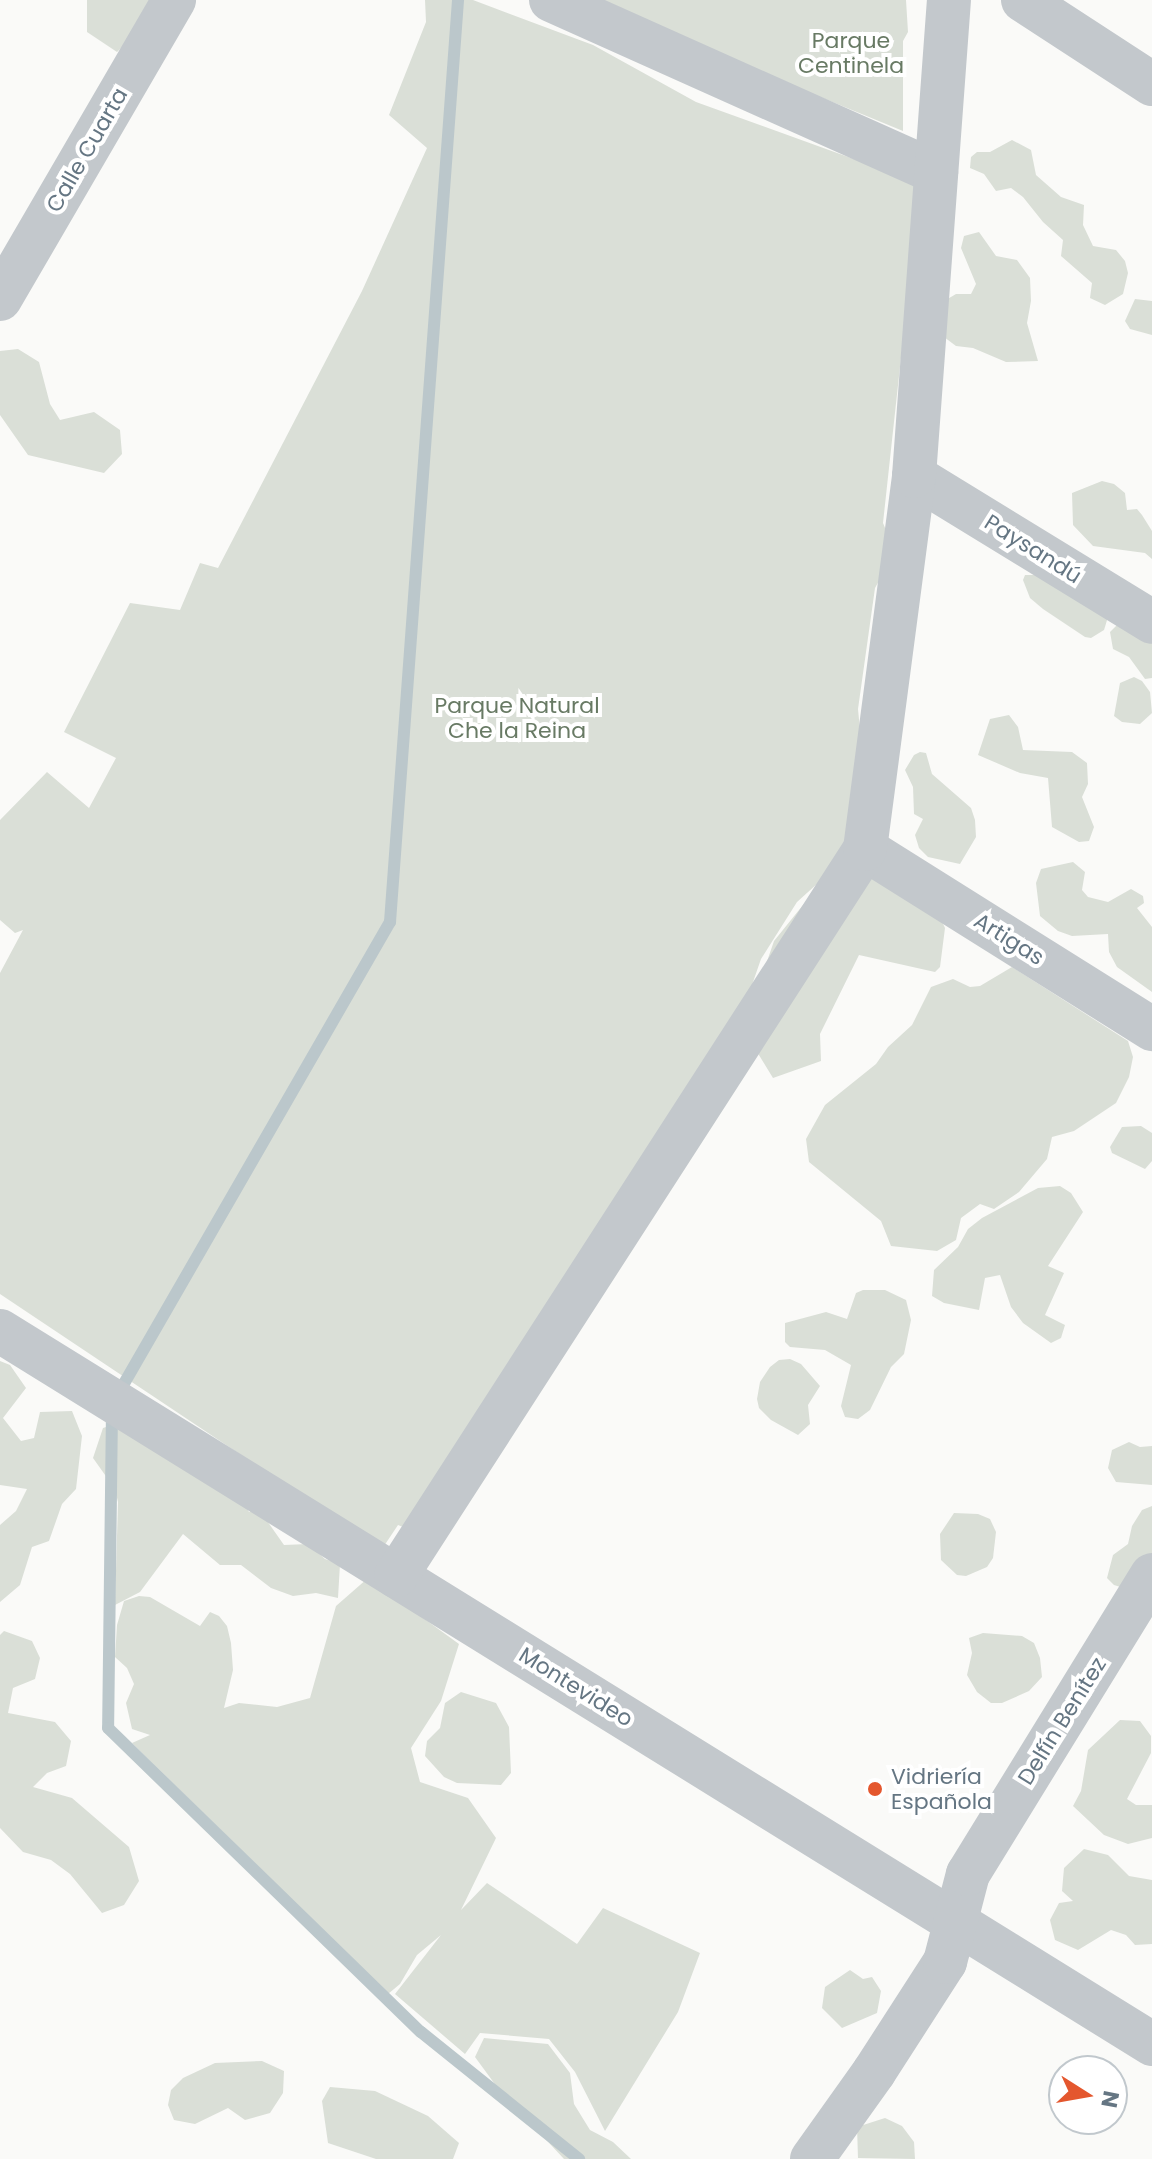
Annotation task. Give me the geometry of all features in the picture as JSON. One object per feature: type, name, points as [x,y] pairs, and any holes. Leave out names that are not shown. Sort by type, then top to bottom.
[{"type":"street","name":"Calle Cuarta","points":[[0,299],[174,0]]},
{"type":"street","points":[[551,0],[936,172]]},
{"type":"street","points":[[396,1576],[865,849],[914,476],[949,0]]},
{"type":"street","points":[[1023,0],[1152,84]]},
{"type":"street","name":"Paysandú","points":[[914,476],[1152,622]]},
{"type":"street","name":"Artigas","points":[[865,849],[1152,1029]]},
{"type":"street","name":"Montevideo","points":[[0,1331],[1152,2044]]},
{"type":"street","name":"Delfín Benítez","points":[[812,2159],[874,2072],[945,1962],[968,1874],[1152,1575]]},
{"type":"green space","points":[[87,0],[157,0],[141,29],[117,52],[87,32]]},
{"type":"green space","name":"Parque Natural Che la Reina","points":[[425,0],[473,0],[593,45],[696,102],[920,183],[883,523],[895,552],[875,588],[858,709],[866,793],[855,847],[938,913],[945,928],[940,967],[935,972],[859,955],[820,1034],[821,1061],[773,1078],[754,1047],[748,1017],[774,941],[828,874],[797,902],[761,959],[736,1031],[408,1529],[398,1525],[382,1549],[0,1294],[0,973],[23,930],[15,933],[0,920],[0,820],[47,772],[89,808],[116,758],[64,732],[130,603],[180,610],[200,563],[218,568],[362,291],[427,148],[389,115],[426,22]]},
{"type":"green space","name":"Parque Centinela","points":[[585,0],[906,0],[908,32],[903,41],[903,131]]},
{"type":"green space","points":[[1012,140],[1031,150],[1036,175],[1061,197],[1084,205],[1083,225],[1093,246],[1116,250],[1125,261],[1128,273],[1123,294],[1105,305],[1090,298],[1092,283],[1061,256],[1063,240],[1023,197],[1011,188],[996,191],[984,174],[970,168],[971,157],[977,152],[990,152]]},
{"type":"green space","points":[[979,232],[996,256],[1017,260],[1030,278],[1031,301],[1027,323],[1038,361],[1006,362],[973,348],[956,346],[940,334],[939,304],[956,294],[971,294],[976,284],[961,248],[964,236]]},
{"type":"green space","points":[[1135,299],[1152,301],[1152,335],[1130,329],[1125,321]]},
{"type":"green space","points":[[18,349],[39,362],[50,404],[60,420],[94,412],[120,430],[122,454],[104,473],[28,455],[0,415],[0,351]]},
{"type":"green space","points":[[1102,481],[1114,484],[1125,493],[1127,510],[1137,509],[1142,515],[1152,531],[1152,559],[1145,553],[1093,546],[1073,525],[1072,493]]},
{"type":"green space","points":[[1025,575],[1054,575],[1108,617],[1104,630],[1091,638],[1085,637],[1043,609],[1030,598],[1023,580]]},
{"type":"green space","points":[[1120,622],[1152,638],[1152,678],[1145,679],[1129,657],[1113,649],[1110,632]]},
{"type":"green space","points":[[1134,677],[1142,681],[1150,692],[1152,713],[1140,724],[1122,722],[1114,716],[1120,683]]},
{"type":"green space","points":[[1009,715],[1018,727],[1023,750],[1072,752],[1087,763],[1088,784],[1082,797],[1094,827],[1089,841],[1079,842],[1052,827],[1048,778],[1020,773],[978,755],[990,719]]},
{"type":"green space","points":[[926,753],[932,774],[971,808],[976,837],[960,864],[928,857],[919,848],[915,835],[923,819],[914,814],[913,787],[905,770],[914,755]]},
{"type":"green space","points":[[1073,862],[1085,872],[1082,890],[1088,897],[1108,902],[1131,889],[1143,896],[1144,903],[1137,908],[1152,927],[1152,992],[1117,967],[1109,952],[1108,934],[1072,936],[1058,931],[1040,916],[1036,883],[1041,869]]},
{"type":"green space","points":[[1012,967],[1128,1041],[1133,1057],[1129,1077],[1116,1103],[1074,1131],[1052,1137],[1047,1159],[1019,1192],[994,1209],[980,1204],[961,1218],[956,1240],[937,1251],[891,1246],[881,1221],[809,1162],[806,1139],[825,1105],[876,1064],[888,1047],[912,1025],[931,987],[953,979],[970,987],[980,986]]},
{"type":"green space","points":[[1141,1126],[1152,1133],[1152,1161],[1145,1169],[1112,1153],[1110,1147],[1122,1127]]},
{"type":"green space","points":[[1060,1186],[1071,1193],[1083,1212],[1048,1266],[1064,1273],[1045,1315],[1065,1325],[1061,1338],[1051,1343],[1023,1323],[1011,1307],[1000,1275],[985,1278],[979,1310],[944,1303],[932,1296],[934,1270],[958,1247],[968,1229],[982,1218],[1038,1188]]},
{"type":"green space","points":[[885,1290],[906,1300],[911,1320],[904,1354],[891,1367],[870,1410],[858,1419],[845,1417],[841,1406],[851,1365],[825,1350],[790,1347],[785,1342],[785,1323],[826,1312],[847,1319],[856,1293]]},
{"type":"green space","points":[[790,1359],[801,1364],[820,1386],[808,1405],[810,1424],[798,1435],[771,1420],[759,1408],[757,1399],[760,1382],[770,1367],[779,1360]]},
{"type":"green space","points":[[0,1361],[10,1365],[26,1388],[3,1418],[21,1441],[34,1438],[40,1412],[72,1411],[82,1436],[76,1489],[62,1504],[49,1541],[32,1547],[20,1585],[0,1602],[0,1525],[16,1511],[27,1489],[0,1485]]},
{"type":"green space","points":[[125,1421],[245,1504],[249,1512],[258,1508],[284,1545],[308,1544],[325,1559],[340,1564],[338,1598],[316,1593],[293,1596],[271,1588],[241,1565],[220,1565],[183,1534],[140,1592],[115,1605],[118,1502],[115,1489],[93,1458],[103,1428]]},
{"type":"green space","points":[[1129,1442],[1140,1447],[1152,1446],[1152,1485],[1116,1482],[1108,1468],[1112,1450]]},
{"type":"green space","points":[[1152,1506],[1152,1560],[1130,1590],[1114,1585],[1107,1578],[1113,1555],[1128,1544],[1132,1526],[1142,1510]]},
{"type":"green space","points":[[954,1513],[978,1514],[990,1519],[996,1532],[993,1558],[987,1567],[966,1576],[957,1575],[941,1560],[940,1534]]},
{"type":"green space","points":[[368,1578],[459,1644],[441,1701],[411,1748],[420,1782],[468,1798],[496,1838],[461,1910],[487,1883],[577,1944],[603,1908],[700,1953],[678,2012],[605,2131],[575,2072],[549,2039],[480,2033],[465,2054],[395,1994],[441,1935],[417,1955],[400,1984],[388,1994],[132,1743],[150,1735],[132,1729],[126,1703],[134,1684],[127,1668],[115,1657],[117,1625],[124,1601],[139,1596],[150,1597],[200,1626],[210,1612],[219,1616],[227,1626],[233,1670],[224,1708],[239,1703],[277,1707],[310,1698],[336,1606]]},
{"type":"green space","points":[[4,1631],[32,1641],[40,1658],[35,1679],[13,1688],[8,1713],[55,1722],[71,1741],[66,1766],[47,1773],[33,1787],[72,1798],[129,1847],[139,1881],[124,1905],[102,1913],[70,1874],[51,1860],[23,1852],[0,1828],[0,1635]]},
{"type":"green space","points":[[983,1633],[1022,1636],[1034,1643],[1040,1658],[1042,1677],[1029,1691],[1002,1703],[991,1703],[977,1692],[967,1675],[972,1653],[969,1638]]},
{"type":"green space","points":[[461,1692],[496,1703],[509,1727],[511,1773],[501,1785],[457,1783],[444,1777],[425,1756],[427,1741],[440,1728],[445,1703]]},
{"type":"green space","points":[[1120,1720],[1140,1721],[1151,1736],[1151,1753],[1127,1799],[1136,1805],[1152,1805],[1152,1838],[1128,1844],[1104,1835],[1073,1806],[1081,1791],[1088,1750]]},
{"type":"green space","points":[[1084,1849],[1108,1855],[1129,1876],[1152,1880],[1152,1944],[1135,1945],[1126,1935],[1111,1930],[1078,1950],[1055,1940],[1050,1920],[1059,1903],[1073,1901],[1062,1891],[1064,1868]]},
{"type":"green space","points":[[850,1970],[863,1979],[872,1977],[881,1991],[877,2013],[842,2028],[822,2008],[825,1987]]},
{"type":"green space","points":[[484,2038],[548,2044],[570,2073],[574,2104],[590,2130],[613,2142],[631,2159],[564,2159],[497,2087],[475,2057]]},
{"type":"green space","points":[[262,2061],[284,2071],[283,2093],[270,2113],[245,2120],[228,2108],[195,2124],[174,2120],[168,2105],[171,2090],[183,2078],[215,2063]]},
{"type":"green space","points":[[330,2087],[375,2091],[428,2116],[459,2143],[453,2159],[376,2159],[328,2143],[322,2101]]},
{"type":"green space","points":[[885,2118],[902,2126],[914,2142],[915,2159],[858,2158],[857,2127]]},
{"type":"waterway","points":[[118,1394],[390,922],[458,0]]},
{"type":"waterway","points":[[112,1410],[108,1728],[421,2032],[579,2159]]},
{"type":"place","name":"Vidriería Española","points":[[875,1789]]}]
